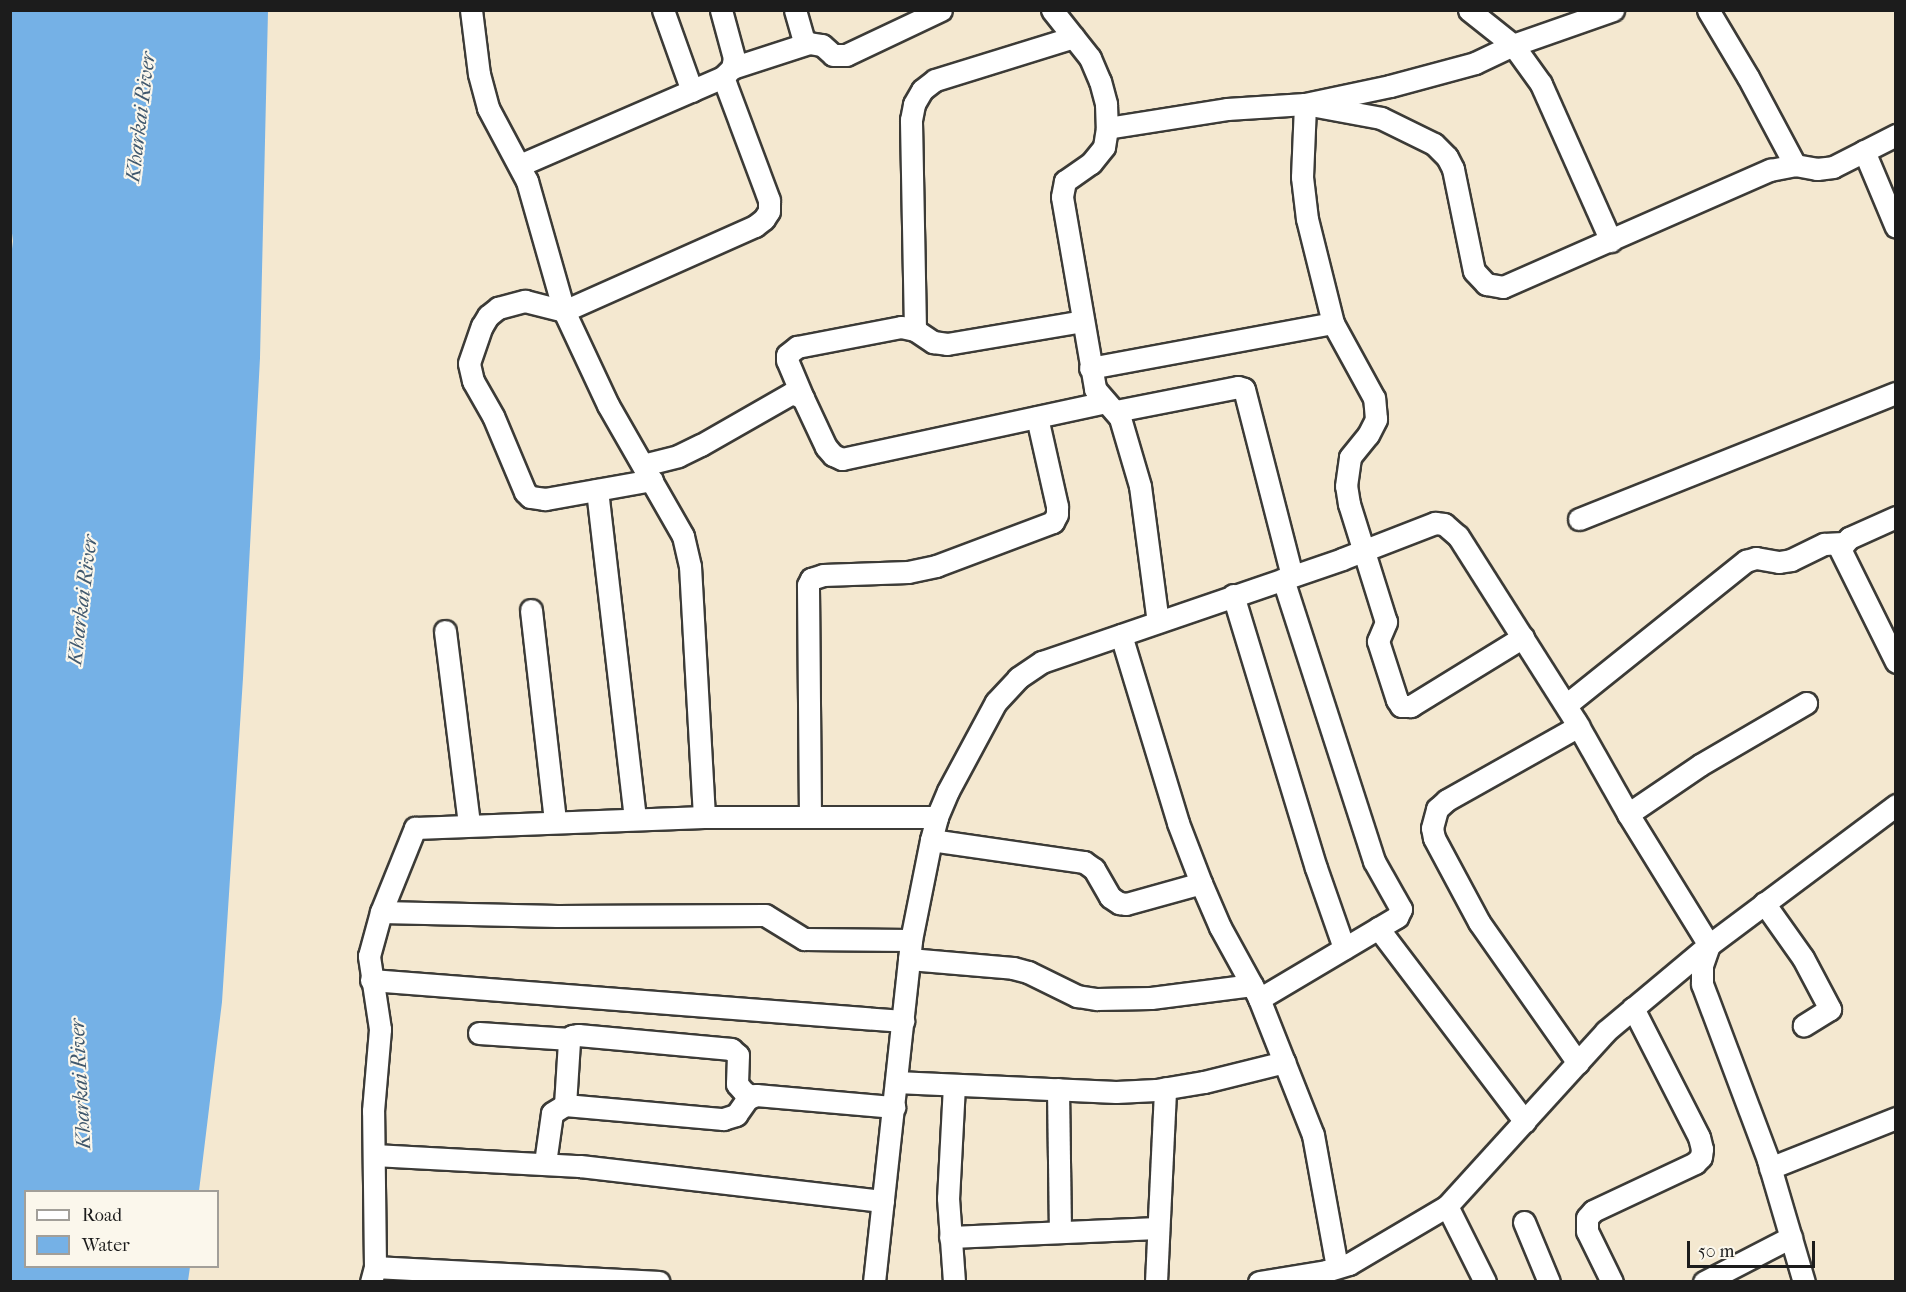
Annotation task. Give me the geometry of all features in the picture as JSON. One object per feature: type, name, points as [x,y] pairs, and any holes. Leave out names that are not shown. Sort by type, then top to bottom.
[{"type":"street","points":[[471,10],[479,74],[488,108],[520,165],[564,311],[589,369],[683,536],[687,552],[704,817]]},
{"type":"street","points":[[663,10],[692,91]]},
{"type":"street","points":[[721,10],[733,50],[727,72],[769,200],[769,211],[764,219],[755,226],[564,311],[525,301],[510,303],[498,308],[488,316],[482,326],[471,353],[469,373],[493,416],[525,492],[530,496],[545,498],[597,490],[647,473],[701,445],[787,395],[798,394],[803,398]]},
{"type":"street","points":[[795,10],[805,44]]},
{"type":"street","points":[[520,165],[692,91],[727,72],[805,44],[815,43],[833,55],[846,55],[941,10]]},
{"type":"street","points":[[1052,10],[1090,58],[1100,81],[1107,128],[1104,147],[1091,163],[1070,176],[1062,188],[1095,389],[1125,427],[1142,494],[1158,622]]},
{"type":"street","points":[[1469,10],[1513,45],[1541,84],[1611,241]]},
{"type":"street","points":[[1107,128],[1227,109],[1305,104],[1390,86],[1475,63],[1513,45],[1613,10]]},
{"type":"street","points":[[1707,10],[1748,77],[1795,165]]},
{"type":"street","points":[[915,330],[911,120],[914,104],[922,90],[935,80],[1074,37]]},
{"type":"street","points":[[1305,104],[1381,118],[1434,144],[1447,157],[1455,177],[1474,271],[1486,284],[1503,287],[1521,282],[1770,170],[1795,165],[1825,169],[1896,135]]},
{"type":"street","points":[[1305,104],[1304,198],[1333,323],[1374,398],[1376,419],[1368,435],[1350,457],[1347,468],[1349,504],[1386,622],[1378,641],[1401,706],[1411,706],[1523,638]]},
{"type":"street","points":[[1864,151],[1896,227]]},
{"type":"street","points":[[381,912],[557,916],[765,915],[804,939],[910,950],[1013,968],[1028,972],[1077,996],[1098,999],[1255,992],[1344,948],[1397,916],[1401,909],[1374,861],[1288,577],[1245,389],[1238,387],[1037,417],[842,459],[833,455],[826,447],[787,360],[791,350],[901,327],[915,330],[933,342],[946,344],[1083,321]]},
{"type":"street","points":[[1090,368],[1333,323]]},
{"type":"street","points":[[1579,519],[1896,393]]},
{"type":"street","points":[[810,817],[808,585],[811,579],[823,575],[908,572],[936,566],[1053,522],[1057,514],[1057,506],[1037,417]]},
{"type":"street","points":[[597,490],[635,819]]},
{"type":"street","points":[[1566,705],[1746,561],[1756,558],[1779,562],[1791,560],[1824,544],[1843,543],[1896,517]]},
{"type":"street","points":[[874,1281],[910,950],[937,817],[996,702],[1018,678],[1042,662],[1364,550],[1423,526],[1444,524],[1458,536],[1566,705],[1628,814],[1709,945]]},
{"type":"street","points":[[1843,543],[1840,549],[1842,556],[1896,662]]},
{"type":"street","points":[[1233,595],[1318,876],[1344,948]]},
{"type":"street","points":[[531,610],[555,822]]},
{"type":"street","points":[[445,631],[469,824]]},
{"type":"street","points":[[1121,635],[1178,823],[1201,883],[1220,927],[1255,992],[1313,1135],[1337,1267]]},
{"type":"street","points":[[1628,814],[1700,765],[1806,703]]},
{"type":"street","points":[[1578,1063],[1479,922],[1434,838],[1432,828],[1437,808],[1447,800],[1579,726]]},
{"type":"street","points":[[1259,1281],[1337,1267],[1369,1254],[1448,1206],[1606,1031],[1709,945],[1896,805]]},
{"type":"street","points":[[659,1281],[373,1274],[373,1111],[380,1029],[369,956],[381,912],[415,828],[469,824],[704,817],[937,817]]},
{"type":"street","points":[[931,840],[1084,862],[1094,869],[1110,897],[1119,903],[1126,904],[1201,883]]},
{"type":"street","points":[[1764,903],[1803,958],[1830,1009],[1804,1025]]},
{"type":"street","points":[[1378,928],[1525,1122]]},
{"type":"street","points":[[1709,945],[1702,965],[1702,984],[1770,1168],[1804,1281]]},
{"type":"street","points":[[372,980],[903,1021]]},
{"type":"street","points":[[1612,1281],[1587,1231],[1587,1218],[1593,1211],[1695,1163],[1701,1157],[1702,1149],[1699,1137],[1633,1008]]},
{"type":"street","points":[[479,1033],[570,1039],[579,1035],[731,1049],[738,1055],[737,1084],[740,1089],[751,1096],[894,1107]]},
{"type":"street","points":[[565,1105],[570,1039]]},
{"type":"street","points":[[896,1082],[1116,1092],[1204,1082],[1285,1062]]},
{"type":"street","points":[[954,1084],[948,1155],[950,1237],[954,1281]]},
{"type":"street","points":[[1156,1281],[1165,1088]]},
{"type":"street","points":[[1058,1089],[1060,1232]]},
{"type":"street","points":[[545,1163],[552,1113],[565,1105],[723,1119],[736,1115],[751,1096]]},
{"type":"street","points":[[1770,1168],[1896,1118]]},
{"type":"street","points":[[374,1155],[545,1163],[883,1201]]},
{"type":"street","points":[[1448,1206],[1479,1279]]},
{"type":"street","points":[[1524,1222],[1549,1281]]},
{"type":"street","points":[[950,1237],[1158,1228]]},
{"type":"street","points":[[1704,1281],[1791,1237]]},
{"type":"water","name":"Kharkai River","points":[[10,11],[268,11],[260,358],[243,678],[222,1002],[199,1190],[24,1190],[24,1268],[190,1268],[188,1281],[11,1281],[10,265],[13,241],[10,218]]}]
